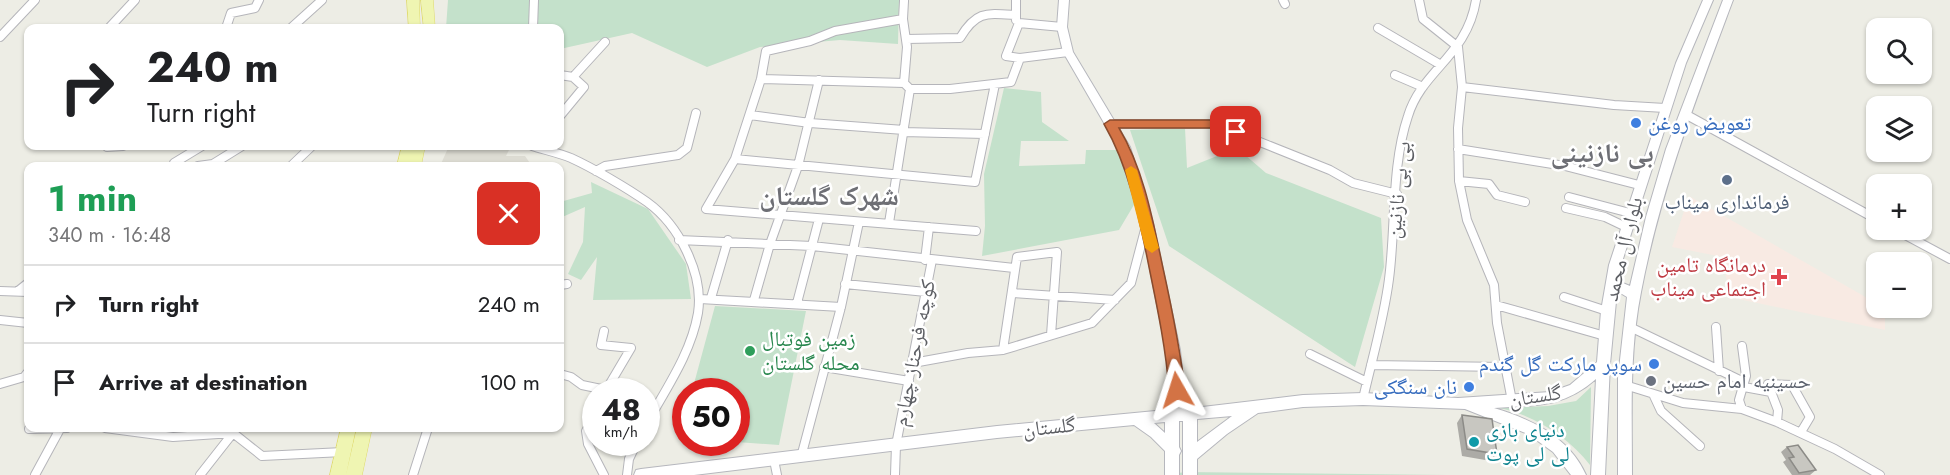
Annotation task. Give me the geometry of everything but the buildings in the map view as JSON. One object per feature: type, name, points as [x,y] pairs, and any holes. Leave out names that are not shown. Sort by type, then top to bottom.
[{"type":"main road","points":[[1064,0],[1062,27],[1068,52],[1124,147],[1147,223],[1173,350],[1177,390],[1172,415],[1174,451],[1172,475]]},
{"type":"main road","name":"بلوار آل محمد","points":[[1598,475],[1605,336],[1612,283],[1630,213],[1665,108],[1708,0]]},
{"type":"main road","name":"بلوار آل محمد","points":[[1625,475],[1625,385],[1634,294],[1652,217],[1685,114],[1728,0]]},
{"type":"main road","points":[[415,24],[413,6],[427,4],[430,24]]},
{"type":"main road","points":[[1692,36],[1711,44]]},
{"type":"main road","points":[[1612,283],[1634,294]]},
{"type":"main road","name":"گلستان","points":[[640,475],[1303,401],[1363,399],[1458,404],[1550,398],[1575,389],[1603,364]]},
{"type":"main road","points":[[1177,390],[1190,413],[1190,475]]},
{"type":"main road","name":"گلستان","points":[[1458,404],[1509,418],[1552,440],[1579,475]]},
{"type":"main road","points":[[1191,455],[1255,408]]},
{"type":"main road","points":[[1135,418],[1156,433],[1174,451]]},
{"type":"main road","points":[[338,475],[347,432]]},
{"type":"main road","points":[[354,475],[363,432]]},
{"type":"street","points":[[0,37],[35,0]]},
{"type":"street","points":[[113,24],[135,0]]},
{"type":"street","points":[[227,24],[231,13],[255,8],[260,0]]},
{"type":"street","points":[[295,24],[321,0]]},
{"type":"street","points":[[533,24],[534,0]]},
{"type":"street","points":[[1016,0],[1015,15],[1019,23],[1006,56],[1020,58],[1068,52]]},
{"type":"street","points":[[1419,0],[1424,19],[1458,47],[1462,87],[1458,149],[1459,182],[1467,220],[1494,285],[1504,367],[1512,401]]},
{"type":"street","name":"بی بی نازنین","points":[[1363,399],[1389,280],[1401,143],[1408,114],[1423,87],[1458,47],[1473,19],[1476,0]]},
{"type":"street","points":[[889,223],[903,131],[907,86],[904,1]]},
{"type":"street","points":[[906,39],[960,38],[969,21],[983,13],[1015,15]]},
{"type":"street","points":[[903,19],[835,31],[810,41],[766,51],[761,79],[735,159],[706,209],[780,217],[976,231]]},
{"type":"street","points":[[1019,23],[1062,27]]},
{"type":"street","points":[[1378,28],[1441,64]]},
{"type":"street","points":[[573,77],[604,42]]},
{"type":"street","points":[[761,79],[819,80],[950,89],[1011,82],[1020,58]]},
{"type":"street","points":[[1395,75],[1423,87]]},
{"type":"street","points":[[564,76],[573,77],[585,87],[564,111]]},
{"type":"street","points":[[754,300],[798,166],[819,80]]},
{"type":"street","points":[[735,159],[975,182],[995,84]]},
{"type":"street","points":[[1462,87],[1614,105],[1665,108]]},
{"type":"street","points":[[596,171],[605,166],[678,155],[687,148],[696,113]]},
{"type":"street","points":[[1685,114],[1866,214]]},
{"type":"street","points":[[750,115],[903,131],[985,134]]},
{"type":"street","points":[[1110,124],[1215,124],[1330,170],[1364,187],[1397,194]]},
{"type":"street","points":[[1458,149],[1565,166],[1640,185]]},
{"type":"street","points":[[179,162],[196,150]]},
{"type":"street","points":[[221,162],[237,150]]},
{"type":"street","points":[[295,162],[308,150]]},
{"type":"street","points":[[546,150],[571,158],[596,171],[657,210],[680,240],[693,268],[699,299],[688,342],[660,397]]},
{"type":"street","points":[[1459,182],[1489,184],[1497,195],[1525,202]]},
{"type":"street","points":[[1569,197],[1630,213]]},
{"type":"street","points":[[1566,208],[1605,217],[1626,227]]},
{"type":"street","points":[[797,303],[819,219]]},
{"type":"street","points":[[801,457],[841,307],[859,222]]},
{"type":"street","points":[[913,363],[968,352],[1003,350],[1092,323],[1131,283],[1147,223]]},
{"type":"street","name":"کوچه فرحناز چهارم","points":[[895,475],[896,445],[926,292],[929,227]]},
{"type":"street","points":[[680,240],[728,240],[812,246],[1014,268]]},
{"type":"street","points":[[711,298],[728,240]]},
{"type":"street","points":[[1915,240],[1950,259]]},
{"type":"street","points":[[1003,350],[1017,257],[1057,252],[1051,336]]},
{"type":"street","points":[[845,284],[926,292]]},
{"type":"street","points":[[18,291],[24,286]]},
{"type":"street","points":[[0,291],[24,292]]},
{"type":"street","points":[[1012,293],[1115,300]]},
{"type":"street","points":[[1564,297],[1607,310]]},
{"type":"street","points":[[699,299],[754,300],[841,307]]},
{"type":"street","points":[[1496,305],[1605,336]]},
{"type":"street","points":[[0,320],[24,323]]},
{"type":"street","points":[[1630,327],[1701,360],[1744,385],[1771,392]]},
{"type":"street","points":[[1716,327],[1719,371]]},
{"type":"street","points":[[604,331],[602,345],[631,348],[614,378]]},
{"type":"street","points":[[1742,346],[1744,385],[1739,400],[1742,409]]},
{"type":"street","points":[[1310,354],[1367,382]]},
{"type":"street","points":[[1371,365],[1504,367]]},
{"type":"street","points":[[824,367],[909,381]]},
{"type":"street","points":[[564,375],[582,385]]},
{"type":"street","points":[[0,384],[24,377]]},
{"type":"street","points":[[1777,422],[1778,410],[1768,384],[1792,385],[1810,417],[1801,432]]},
{"type":"street","points":[[1625,385],[1683,404],[1742,409],[1801,432],[1880,475]]},
{"type":"street","points":[[1654,396],[1661,411],[1700,447]]},
{"type":"street","points":[[35,475],[61,432]]},
{"type":"street","points":[[135,432],[173,437],[233,433],[262,456],[343,452]]},
{"type":"street","points":[[413,475],[427,432]]},
{"type":"street","points":[[199,475],[233,433]]},
{"type":"street","points":[[594,456],[604,475]]},
{"type":"street","points":[[627,475],[630,456]]},
{"type":"street","points":[[774,460],[777,475]]},
{"type":"shaded area","points":[[447,150],[509,150],[506,156],[525,156],[529,162],[442,162]]},
{"type":"shaded area","name":"درمانگاه تامین اجتماعی میناب","points":[[1689,196],[1866,297],[1866,318],[1885,318],[1885,330],[1729,297],[1723,257],[1672,247]]},
{"type":"green space","points":[[448,0],[899,0],[898,44],[840,40],[760,47],[707,67],[632,33],[564,48],[564,24],[446,24]]},
{"type":"green space","points":[[1004,88],[1041,92],[1042,122],[1069,141],[1021,141],[1019,166],[1085,164],[1086,150],[1118,150],[1135,203],[1119,230],[982,256],[985,226],[984,174]]},
{"type":"green space","points":[[1185,128],[1187,168],[1237,148],[1266,173],[1381,218],[1384,267],[1355,367],[1169,246],[1130,130]]},
{"type":"green space","points":[[591,182],[648,209],[686,264],[691,299],[593,300],[597,257],[581,280],[568,274],[583,242],[585,207],[564,216],[564,201],[592,193]]},
{"type":"green space","name":"زمین فوتبال محله گلستان","points":[[715,306],[806,311],[779,445],[750,443],[750,378],[696,378]]},
{"type":"green space","points":[[1591,387],[1590,465],[1561,436],[1550,429],[1526,416],[1500,408],[1548,406],[1576,401]]},
{"type":"green space","points":[[1185,472],[1447,475],[1166,475]]},
{"type":"slow traffic","points":[[1131,170],[1152,248]]},
{"type":"place","name":"تعویض روغن","points":[[1636,123]]},
{"type":"place","name":"فرمانداری میناب","points":[[1727,180]]},
{"type":"place","name":"درمانگاه تامین اجتماعی میناب","points":[[1779,277]]},
{"type":"place","name":"زمین فوتبال محله گلستان","points":[[750,351]]},
{"type":"place","name":"سوپر مارکت گل گندم","points":[[1654,364]]},
{"type":"place","name":"حسینیه امام حسین","points":[[1651,381]]},
{"type":"place","name":"نان سنگکی","points":[[1469,387]]},
{"type":"place","name":"دنیای بازی لی لی پوت","points":[[1474,442]]},
{"type":"district","name":"بی نازنینی","points":[[1602,153]]},
{"type":"district","name":"شهرک گلستان","points":[[829,196]]},
{"type":"route","points":[[1177,390],[1173,350],[1147,223],[1124,147],[1110,124],[1215,124],[1236,132]]}]
